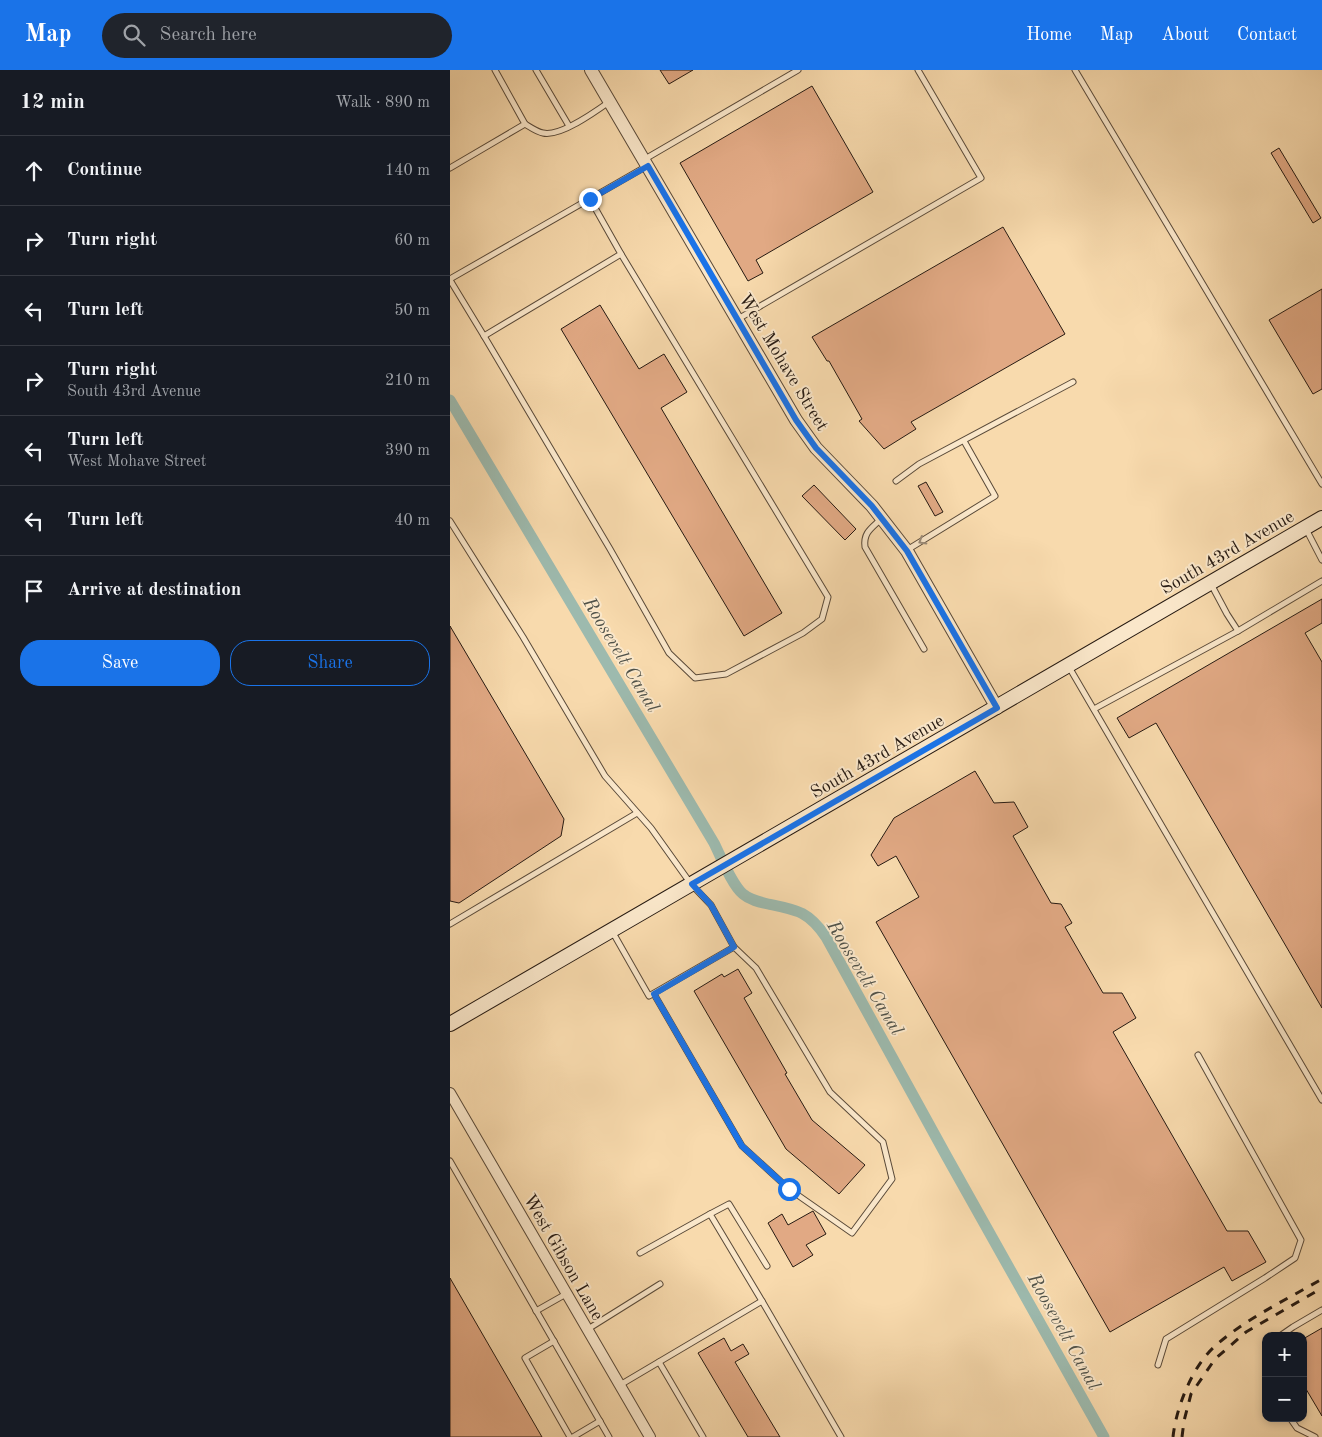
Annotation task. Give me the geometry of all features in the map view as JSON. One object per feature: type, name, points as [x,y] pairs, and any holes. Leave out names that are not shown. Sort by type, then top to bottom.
[{"type":"main road","name":"South 43rd Avenue","points":[[450,1024],[1322,518]]},
{"type":"street","name":"West Mohave Street","points":[[592,70],[796,420],[816,448],[872,506],[907,551],[997,708]]},
{"type":"street","name":"West Gibson Lane","points":[[450,1093],[588,1329],[648,1436]]},
{"type":"lane","points":[[495,70],[525,124],[543,133],[559,132],[610,102]]},
{"type":"lane","points":[[536,70],[569,126]]},
{"type":"lane","points":[[590,199],[621,254],[828,598],[822,619],[803,633],[726,674],[694,678],[669,653],[610,548],[450,280],[590,199],[798,70]]},
{"type":"lane","points":[[737,319],[981,178],[918,70]]},
{"type":"lane","points":[[1075,70],[1322,484]]},
{"type":"lane","points":[[450,168],[525,124]]},
{"type":"lane","points":[[484,336],[621,254]]},
{"type":"lane","points":[[896,481],[919,464],[1073,382]]},
{"type":"lane","points":[[907,551],[994,496],[964,440]]},
{"type":"lane","points":[[882,518],[866,534],[864,540],[865,547],[924,649]]},
{"type":"lane","points":[[450,521],[523,637],[604,776],[651,828],[692,884],[711,905],[734,947],[756,968],[830,1092],[883,1142],[892,1179],[852,1233],[789,1189],[742,1146],[654,994]]},
{"type":"lane","points":[[1306,528],[1322,560]]},
{"type":"lane","points":[[1094,709],[1238,631],[1322,581]]},
{"type":"lane","points":[[1210,583],[1238,631]]},
{"type":"lane","points":[[1068,666],[1322,1100]]},
{"type":"lane","points":[[450,924],[638,813]]},
{"type":"lane","points":[[612,930],[649,996],[734,947]]},
{"type":"lane","points":[[1158,1365],[1166,1339],[1295,1258],[1300,1240],[1198,1055]]},
{"type":"lane","points":[[450,1161],[609,1437]]},
{"type":"lane","points":[[640,1254],[729,1204],[767,1266]]},
{"type":"lane","points":[[710,1214],[841,1437]]},
{"type":"lane","points":[[588,1329],[660,1284]]},
{"type":"lane","points":[[536,1310],[567,1294]]},
{"type":"lane","points":[[620,1385],[762,1300]]},
{"type":"lane","points":[[1286,1332],[1322,1310]]},
{"type":"lane","points":[[554,1341],[525,1358],[572,1437],[600,1421]]},
{"type":"lane","points":[[659,1362],[703,1437]]},
{"type":"lane","points":[[1292,1422],[1296,1428],[1315,1437]]},
{"type":"building","points":[[660,70],[693,70],[669,84]]},
{"type":"building","points":[[812,86],[873,192],[756,260],[763,273],[748,281],[680,163]]},
{"type":"building","points":[[1279,148],[1321,218],[1313,223],[1271,153]]},
{"type":"building","points":[[1003,227],[1065,334],[911,422],[916,429],[884,449],[859,421],[862,419],[829,361],[827,361],[812,337]]},
{"type":"building","points":[[1322,289],[1322,389],[1313,394],[1269,320]]},
{"type":"building","points":[[600,305],[639,369],[664,354],[687,392],[661,408],[782,613],[744,636],[561,329]]},
{"type":"building","points":[[926,482],[943,512],[935,516],[918,486]]},
{"type":"building","points":[[814,485],[856,529],[845,540],[802,496]]},
{"type":"building","points":[[1322,599],[1322,623],[1305,633],[1322,662],[1322,1008],[1156,723],[1129,738],[1117,718]]},
{"type":"building","points":[[450,626],[564,819],[561,836],[459,903],[450,901]]},
{"type":"building","points":[[975,771],[994,803],[1014,802],[1028,827],[1013,836],[1051,903],[1061,904],[1072,923],[1065,927],[1103,993],[1122,993],[1136,1018],[1113,1032],[1227,1231],[1248,1231],[1266,1262],[1232,1281],[1224,1267],[1110,1332],[876,922],[919,897],[896,856],[878,866],[871,855],[894,818]]},
{"type":"building","points":[[738,969],[752,993],[744,998],[812,1120],[865,1165],[839,1194],[786,1149],[694,991],[722,974],[724,977]]},
{"type":"building","points":[[813,1211],[826,1234],[806,1245],[813,1255],[793,1267],[768,1223],[782,1214],[788,1225]]},
{"type":"building","points":[[450,1278],[542,1437],[450,1437]]},
{"type":"building","points":[[1322,1328],[1322,1416],[1307,1391],[1307,1337]]},
{"type":"building","points":[[724,1338],[731,1351],[743,1344],[749,1354],[735,1362],[780,1437],[748,1437],[698,1353]]},
{"type":"waterway","name":"Roosevelt Canal","points":[[450,400],[714,843],[739,890],[752,899],[801,913],[820,928],[826,937],[1104,1437]]},
{"type":"railway","points":[[1173,1437],[1181,1401],[1192,1377],[1206,1355],[1226,1337],[1266,1310],[1322,1279]]},
{"type":"railway","points":[[1182,1437],[1191,1394],[1215,1359],[1246,1332],[1322,1288]]},
{"type":"route","points":[[590,199],[648,166],[796,420],[816,448],[872,506],[907,551],[997,708],[692,884],[711,905],[734,947],[654,994],[742,1146],[789,1189]]}]
